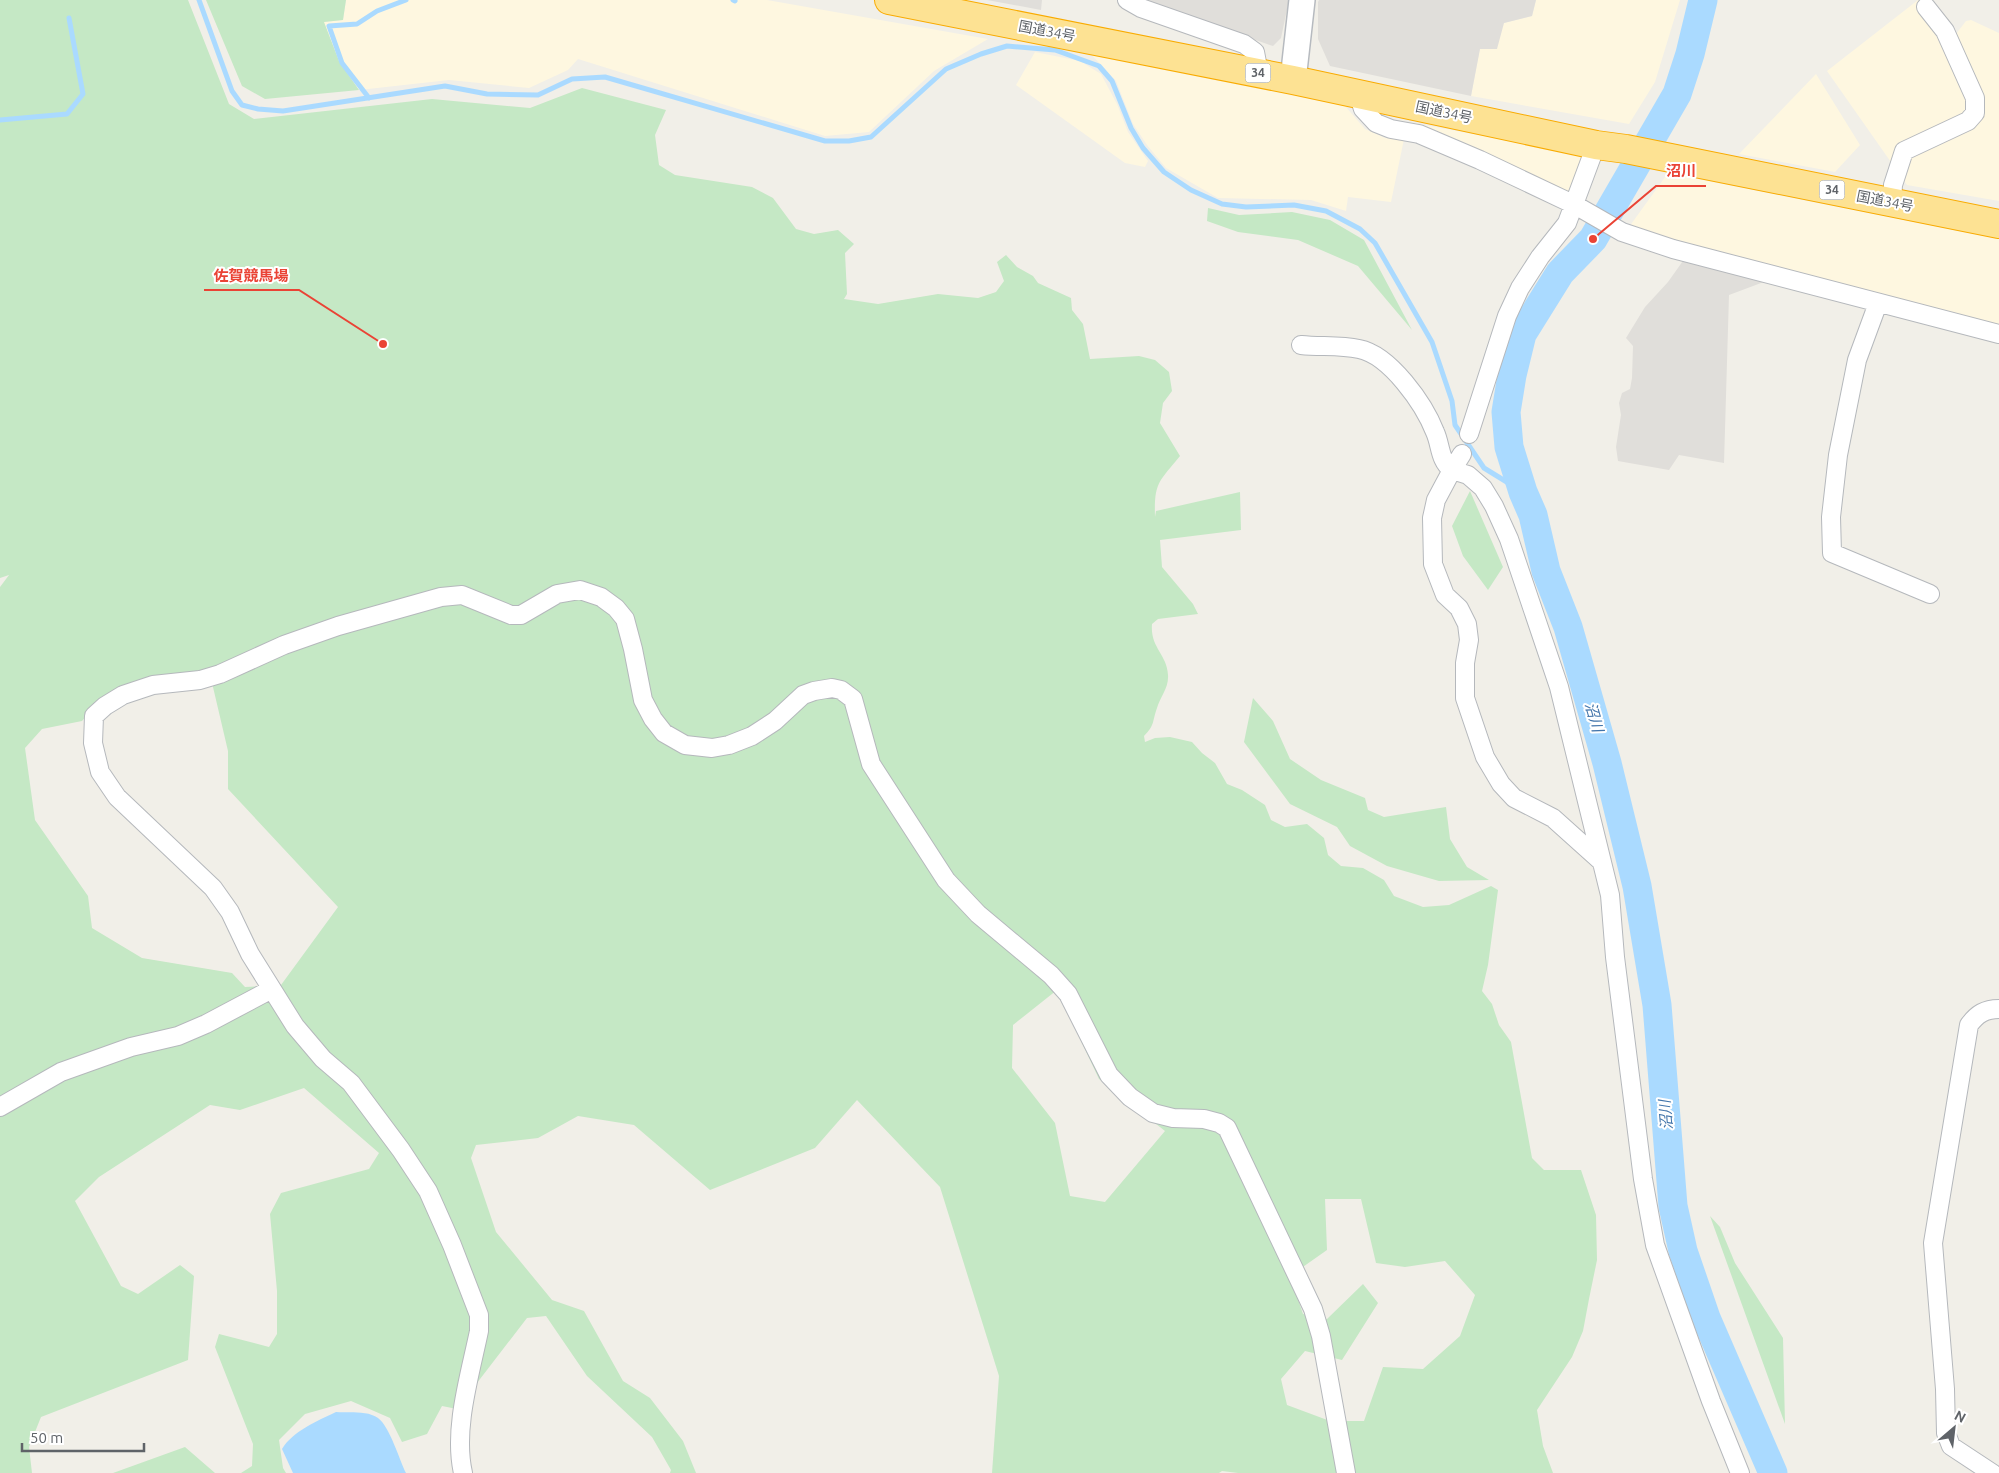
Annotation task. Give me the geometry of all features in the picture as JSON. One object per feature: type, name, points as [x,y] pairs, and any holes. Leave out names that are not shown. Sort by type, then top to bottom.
[{"type":"highway","name":"国道34号","points":[[889,0],[1259,73],[1596,145],[1626,149],[1999,224]]},
{"type":"street","points":[[1127,0],[1141,8],[1244,44],[1255,52],[1259,73]]},
{"type":"street","points":[[1293,80],[1302,0]]},
{"type":"street","points":[[1892,203],[1893,185],[1904,151],[1968,121],[1975,113],[1975,98],[1945,31],[1926,7]]},
{"type":"street","points":[[1358,94],[1363,109],[1376,123],[1391,129],[1419,134],[1480,160],[1575,206],[1622,232],[1674,249],[1878,304],[1999,334]]},
{"type":"street","points":[[1469,434],[1507,316],[1520,288],[1540,257],[1567,223],[1575,206],[1596,145]]},
{"type":"street","points":[[1878,304],[1857,360],[1838,455],[1831,517],[1832,553],[1930,594]]},
{"type":"street","points":[[1301,346],[1361,349],[1379,358],[1408,385],[1426,411],[1446,465],[1452,470],[1468,476],[1483,488],[1494,506],[1509,539],[1559,686],[1610,895],[1615,957],[1643,1179],[1655,1245],[1711,1401],[1740,1473]]},
{"type":"street","points":[[1462,454],[1436,500],[1432,518],[1433,564],[1445,594],[1458,608],[1467,624],[1469,640],[1465,663],[1464,698],[1485,757],[1501,784],[1514,798],[1553,818],[1602,862]]},
{"type":"street","points":[[463,1473],[460,1456],[461,1428],[479,1331],[479,1315],[452,1245],[428,1191],[350,1083],[323,1059],[295,1026],[250,954],[230,912],[213,888],[117,797],[100,772],[92,743],[94,716],[123,694],[153,686],[200,680],[220,674],[284,645],[338,626],[441,597],[462,595],[511,615],[521,615],[557,594],[580,590],[601,597],[616,608],[626,619],[642,700],[664,733],[685,745],[712,748],[752,736],[775,721],[803,695],[814,691],[832,688],[840,690],[853,699],[871,764],[946,880],[978,914],[1051,975],[1068,994],[1109,1075],[1130,1097],[1153,1112],[1174,1118],[1204,1119],[1219,1123],[1227,1128],[1312,1309],[1321,1336],[1346,1473]]},
{"type":"street","points":[[0,1106],[61,1072],[131,1047],[178,1036],[206,1024],[272,989]]},
{"type":"street","points":[[1992,1473],[1952,1446],[1946,1433],[1945,1389],[1933,1242],[1969,1025],[1976,1015],[1981,1012],[1999,1009]]},
{"type":"shaded area","points":[[346,0],[767,0],[988,39],[934,71],[869,132],[825,136],[578,59],[568,70],[529,88],[449,80],[359,90],[339,61],[323,22],[343,20]]},
{"type":"shaded area","points":[[987,0],[1042,0],[1041,10]]},
{"type":"shaded area","points":[[1141,0],[1289,0],[1281,38],[1273,46]]},
{"type":"shaded area","points":[[1319,0],[1536,0],[1532,16],[1504,23],[1497,49],[1480,49],[1471,96],[1330,66],[1318,39]]},
{"type":"shaded area","points":[[1536,0],[1680,0],[1655,82],[1629,124],[1471,96],[1480,48],[1504,23],[1532,16]]},
{"type":"shaded area","points":[[1918,0],[1927,0],[1946,16],[1956,34],[1966,21],[1971,20],[1999,33],[1999,201],[1907,185],[1827,71]]},
{"type":"shaded area","points":[[1035,52],[1080,61],[1101,74],[1117,104],[1128,132],[1148,161],[1145,167],[1125,163],[1016,85]]},
{"type":"shaded area","points":[[1089,52],[1345,106],[1365,129],[1385,138],[1404,139],[1391,202],[1348,197],[1346,211],[1311,200],[1218,198],[1166,168],[1133,124],[1116,81]]},
{"type":"shaded area","points":[[1816,74],[1860,145],[1835,172],[1739,154]]},
{"type":"shaded area","points":[[1414,123],[1586,155],[1573,192],[1557,190]]},
{"type":"shaded area","points":[[1668,173],[1999,239],[1999,326],[1666,242],[1629,227]]},
{"type":"shaded area","points":[[1685,258],[1769,280],[1729,295],[1724,463],[1679,455],[1669,470],[1618,461],[1616,447],[1621,415],[1619,403],[1622,393],[1630,389],[1632,378],[1633,346],[1626,338],[1645,307],[1668,282]]},
{"type":"green space","points":[[0,0],[188,0],[229,104],[254,119],[432,99],[530,108],[582,88],[666,110],[655,135],[659,165],[675,175],[752,187],[773,198],[796,229],[814,234],[838,230],[854,244],[845,253],[847,294],[844,299],[878,304],[938,294],[978,298],[996,292],[1004,281],[997,262],[1006,255],[1017,267],[1033,276],[1038,283],[1071,298],[1072,310],[1083,324],[1090,359],[1139,356],[1155,360],[1169,372],[1172,391],[1163,403],[1160,423],[1180,456],[1159,483],[1155,517],[1156,511],[1240,492],[1241,530],[1160,540],[1162,567],[1193,604],[1198,614],[1158,619],[1152,624],[1156,645],[1167,668],[1168,680],[1158,704],[1152,726],[1144,736],[1145,742],[1155,738],[1170,737],[1192,742],[1215,763],[1227,784],[1242,790],[1265,805],[1271,820],[1285,827],[1307,824],[1324,838],[1328,855],[1341,866],[1363,868],[1384,880],[1394,896],[1423,907],[1449,905],[1491,886],[1498,890],[1488,965],[1482,991],[1492,1004],[1499,1025],[1511,1042],[1532,1158],[1544,1170],[1581,1170],[1596,1215],[1597,1260],[1583,1331],[1572,1357],[1537,1410],[1543,1446],[1553,1473],[1238,1473],[1222,1471],[1219,1473],[992,1473],[999,1376],[940,1187],[857,1100],[815,1148],[710,1190],[634,1125],[578,1116],[538,1138],[476,1145],[471,1158],[496,1232],[552,1300],[584,1311],[623,1381],[650,1398],[683,1441],[696,1473],[670,1473],[671,1470],[652,1437],[587,1376],[546,1316],[527,1318],[457,1409],[442,1406],[427,1434],[402,1442],[390,1418],[351,1401],[305,1414],[279,1440],[283,1468],[286,1473],[241,1473],[252,1466],[253,1444],[215,1347],[219,1334],[269,1347],[277,1334],[277,1291],[270,1214],[281,1193],[369,1169],[379,1153],[304,1088],[240,1110],[210,1105],[99,1177],[75,1201],[121,1286],[138,1294],[180,1265],[194,1276],[188,1360],[41,1417],[29,1447],[32,1473],[0,1473],[0,587],[9,575],[0,578]],"holes":[[[209,670],[228,751],[228,789],[338,907],[281,985],[245,987],[232,973],[142,958],[92,928],[88,896],[35,820],[25,748],[42,729],[82,721],[106,694]],[[1057,990],[1099,1079],[1165,1131],[1105,1202],[1070,1196],[1055,1123],[1012,1068],[1013,1025]],[[1325,1199],[1361,1199],[1376,1263],[1405,1267],[1445,1261],[1475,1295],[1460,1336],[1423,1369],[1383,1367],[1364,1421],[1330,1421],[1287,1405],[1281,1379],[1305,1351],[1342,1360],[1378,1303],[1363,1284],[1327,1319],[1303,1314],[1290,1276],[1327,1250]]]},
{"type":"green space","points":[[206,0],[346,0],[343,20],[324,22],[339,61],[359,90],[265,99],[242,86]]},
{"type":"green space","points":[[1208,208],[1239,215],[1292,212],[1330,220],[1364,240],[1412,330],[1358,266],[1298,240],[1238,232],[1207,221]]},
{"type":"green space","points":[[1470,491],[1503,567],[1488,590],[1463,556],[1452,526]]},
{"type":"green space","points":[[1253,698],[1273,721],[1290,759],[1321,780],[1365,798],[1368,810],[1384,817],[1446,807],[1450,839],[1467,867],[1489,880],[1439,881],[1387,866],[1350,846],[1337,827],[1290,804],[1244,742]]},
{"type":"green space","points":[[1710,1216],[1720,1227],[1735,1263],[1783,1338],[1785,1424]]},
{"type":"green space","points":[[185,1447],[215,1473],[113,1473]]},
{"type":"water","points":[[336,1412],[363,1413],[374,1415],[378,1418],[386,1428],[406,1473],[293,1473],[282,1449],[299,1432]]},
{"type":"waterway","points":[[199,0],[232,91],[242,105],[258,109],[283,111],[445,86],[487,94],[538,95],[572,79],[605,77],[825,141],[849,141],[871,137],[946,69],[981,54],[1007,46],[1055,50],[1099,66],[1112,81],[1131,128],[1143,148],[1164,172],[1191,190],[1222,204],[1246,207],[1294,205],[1326,211],[1360,229],[1375,243],[1432,342],[1452,401],[1455,425],[1484,468],[1523,492]]},
{"type":"waterway","points":[[369,98],[342,63],[329,26],[357,24],[377,11],[406,0]]},
{"type":"waterway","name":"沼川","points":[[1703,0],[1690,54],[1677,94],[1593,239],[1560,273],[1522,334],[1512,375],[1506,412],[1509,447],[1523,492],[1533,515],[1546,571],[1568,627],[1607,763],[1637,886],[1657,1005],[1673,1206],[1683,1251],[1706,1318],[1773,1473]]},
{"type":"waterway","points":[[0,120],[67,114],[83,94],[69,18]]},
{"type":"place","name":"沼川","points":[[1593,239]]},
{"type":"place","name":"佐賀競馬場","points":[[383,344]]}]
